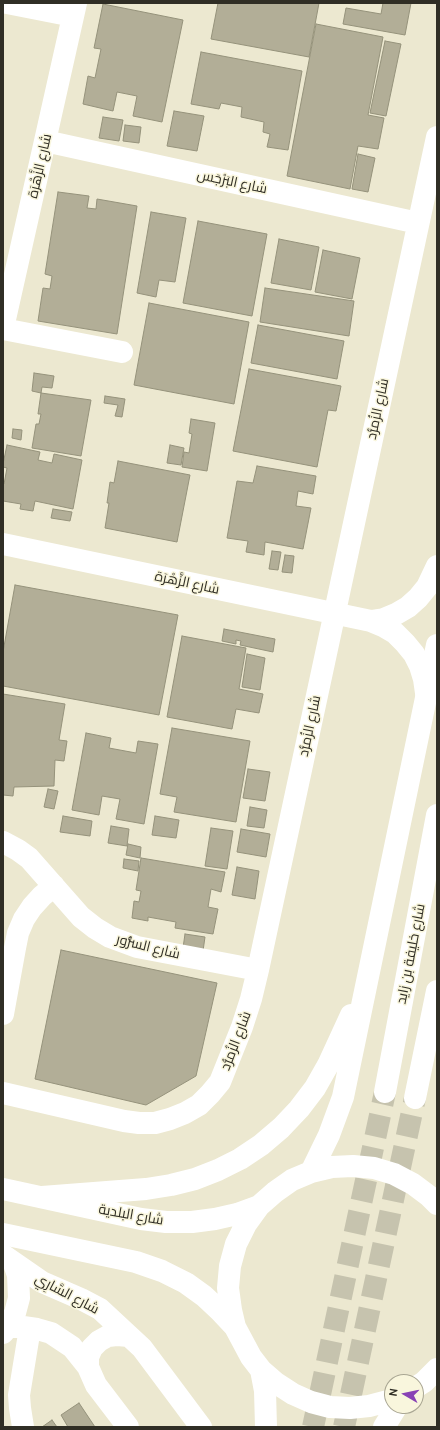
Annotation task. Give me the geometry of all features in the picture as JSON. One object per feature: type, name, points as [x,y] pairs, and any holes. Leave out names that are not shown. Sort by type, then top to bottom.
[{"type":"main road","points":[[7,3],[75,10]]},
{"type":"main road","name":"شارع الزَّهْرَة","points":[[3,328],[8,283],[45,141],[75,10]]},
{"type":"main road","name":"شارع الزُمرُّد","points":[[3,1093],[124,1121],[155,1123],[185,1113],[199,1105],[220,1082],[242,1027],[258,970],[437,137]]},
{"type":"main road","name":"شارع البَرْجَس","points":[[45,141],[418,223]]},
{"type":"main road","points":[[3,328],[122,352]]},
{"type":"main road","name":"شارع الزَّهْرَة","points":[[3,544],[370,621],[395,633],[414,654],[420,666],[426,693]]},
{"type":"main road","name":"شارع الزَّهْرَة","points":[[370,621],[384,619],[408,607],[427,587],[437,566]]},
{"type":"main road","points":[[312,1172],[330,1135],[343,1097],[437,644]]},
{"type":"main road","name":"شارع خليفة بن زايد","points":[[385,1092],[437,815]]},
{"type":"main road","name":"شارع السُّرُور","points":[[3,842],[29,858],[81,917],[110,937],[137,947],[258,970]]},
{"type":"main road","points":[[3,1014],[18,934],[24,919],[32,907],[54,886]]},
{"type":"main road","points":[[42,1197],[146,1189],[171,1185],[195,1179],[218,1170],[240,1159],[261,1145],[281,1128],[299,1109],[315,1088],[328,1065],[367,979]]},
{"type":"main road","points":[[415,1098],[437,991]]},
{"type":"main road","points":[[384,1402],[369,1406],[350,1408],[330,1406],[311,1402],[292,1394],[276,1383],[251,1357],[235,1327],[228,1288],[230,1266],[236,1244],[246,1224],[259,1206],[292,1180],[312,1172],[332,1167],[353,1166],[374,1168],[394,1174],[413,1184],[437,1204]]},
{"type":"main road","name":"شارع البلدية","points":[[3,1189],[141,1219],[166,1222],[192,1222],[215,1219],[237,1214],[259,1206]]},
{"type":"main road","points":[[3,1234],[136,1262],[162,1271],[204,1296],[235,1327]]},
{"type":"main road","points":[[5,1330],[15,1313],[19,1298],[18,1275],[9,1260]]},
{"type":"main road","name":"شارع السَّارِي","points":[[9,1260],[42,1282],[100,1309],[142,1348],[201,1427]]},
{"type":"main road","points":[[5,1330],[30,1328],[50,1333],[72,1347],[81,1356],[96,1385],[128,1427]]},
{"type":"main road","points":[[23,1427],[19,1395],[30,1328]]},
{"type":"main road","points":[[88,1367],[88,1357],[92,1348],[99,1341],[108,1336],[117,1334],[129,1336]]},
{"type":"main road","points":[[262,1370],[266,1427]]},
{"type":"main road","points":[[384,1427],[392,1414]]},
{"type":"building","points":[[218,3],[319,3],[309,57],[211,39]]},
{"type":"building","points":[[383,3],[411,3],[405,35],[343,24],[346,8],[381,14]]},
{"type":"building","points":[[103,4],[183,20],[162,122],[133,116],[137,96],[117,92],[113,111],[83,104],[88,76],[95,78],[101,49],[94,48]]},
{"type":"building","points":[[316,24],[383,37],[368,115],[384,118],[378,149],[358,146],[350,189],[287,176]]},
{"type":"building","points":[[385,41],[401,44],[386,116],[370,113]]},
{"type":"building","points":[[201,52],[302,71],[288,150],[267,147],[270,134],[263,132],[264,122],[241,117],[242,107],[221,103],[219,109],[191,104]]},
{"type":"building","points":[[174,111],[204,116],[197,151],[167,146]]},
{"type":"building","points":[[103,117],[123,120],[119,141],[99,138]]},
{"type":"building","points":[[125,125],[141,127],[139,143],[123,141]]},
{"type":"building","points":[[358,154],[375,158],[368,192],[352,189]]},
{"type":"building","points":[[58,192],[89,196],[87,208],[96,209],[97,199],[137,206],[117,334],[38,321],[43,288],[50,289],[52,276],[45,274]]},
{"type":"building","points":[[151,212],[186,218],[175,282],[159,280],[156,297],[137,293]]},
{"type":"building","points":[[198,221],[267,234],[252,316],[183,303]]},
{"type":"building","points":[[279,239],[319,247],[311,290],[271,283]]},
{"type":"building","points":[[323,250],[360,258],[352,299],[315,292]]},
{"type":"building","points":[[265,288],[354,301],[349,336],[260,322]]},
{"type":"building","points":[[149,303],[249,322],[234,404],[134,385]]},
{"type":"building","points":[[258,325],[344,341],[337,379],[251,363]]},
{"type":"building","points":[[249,369],[341,386],[336,411],[328,410],[317,467],[233,451]]},
{"type":"building","points":[[34,373],[54,376],[52,388],[42,387],[41,393],[32,391]]},
{"type":"building","points":[[41,393],[91,400],[81,456],[32,448],[36,424],[39,424],[41,414],[38,414]]},
{"type":"building","points":[[105,396],[125,399],[122,417],[115,416],[118,405],[104,403]]},
{"type":"building","points":[[191,419],[215,423],[207,471],[182,467],[184,452],[189,453],[192,434],[189,433]]},
{"type":"building","points":[[13,429],[22,430],[21,440],[12,438]]},
{"type":"building","points":[[7,445],[40,452],[38,460],[52,463],[54,454],[82,460],[73,509],[35,501],[33,511],[20,509],[21,504],[3,501],[3,483],[4,484],[7,468],[3,467],[3,464]]},
{"type":"building","points":[[170,445],[184,448],[181,465],[167,463]]},
{"type":"building","points":[[118,461],[190,475],[177,542],[105,528],[109,503],[107,503],[110,482],[114,483]]},
{"type":"building","points":[[257,466],[316,476],[313,494],[298,491],[296,506],[311,508],[303,549],[265,542],[264,555],[246,552],[248,541],[227,538],[237,481],[253,483]]},
{"type":"building","points":[[53,509],[72,512],[70,521],[51,518]]},
{"type":"building","points":[[272,551],[281,552],[278,570],[269,569]]},
{"type":"building","points":[[285,555],[294,556],[292,573],[282,572]]},
{"type":"building","points":[[15,585],[178,615],[159,715],[3,686],[3,652]]},
{"type":"building","points":[[224,629],[275,639],[273,652],[240,645],[241,641],[236,640],[236,644],[222,641]]},
{"type":"building","points":[[182,636],[246,648],[239,689],[263,694],[259,713],[236,709],[232,729],[167,717]]},
{"type":"building","points":[[247,654],[265,658],[260,690],[242,687]]},
{"type":"building","points":[[3,694],[65,704],[59,740],[67,741],[64,761],[55,760],[54,786],[14,787],[13,796],[3,795]]},
{"type":"building","points":[[172,728],[250,741],[236,822],[174,812],[177,797],[160,794]]},
{"type":"building","points":[[86,733],[111,738],[109,748],[136,753],[138,741],[158,744],[144,824],[116,819],[120,799],[102,796],[99,815],[72,810]]},
{"type":"building","points":[[248,769],[270,772],[265,801],[243,798]]},
{"type":"building","points":[[48,789],[58,791],[54,809],[44,807]]},
{"type":"building","points":[[250,807],[267,810],[264,828],[247,826]]},
{"type":"building","points":[[63,816],[92,821],[90,836],[60,832]]},
{"type":"building","points":[[155,816],[179,820],[176,838],[152,835]]},
{"type":"building","points":[[111,826],[129,829],[127,846],[108,843]]},
{"type":"building","points":[[211,828],[233,831],[227,869],[205,866]]},
{"type":"building","points":[[241,829],[270,834],[266,857],[237,852]]},
{"type":"building","points":[[128,844],[141,847],[140,858],[126,855]]},
{"type":"building","points":[[141,858],[225,872],[221,892],[211,889],[208,907],[218,909],[213,934],[175,928],[176,922],[148,917],[148,921],[132,918],[134,901],[139,902],[141,891],[136,890]]},
{"type":"building","points":[[124,859],[139,861],[138,871],[123,868]]},
{"type":"building","points":[[237,867],[259,871],[255,899],[232,895]]},
{"type":"building","points":[[185,934],[205,937],[203,951],[183,948]]},
{"type":"building","points":[[61,950],[217,983],[196,1076],[146,1105],[35,1079]]},
{"type":"building","points":[[79,1403],[95,1427],[68,1427],[61,1415]]},
{"type":"building","points":[[52,1420],[57,1427],[42,1427]]},
{"type":"tunnel","points":[[313,1427],[385,1092]]},
{"type":"tunnel","points":[[344,1427],[415,1098]]}]
